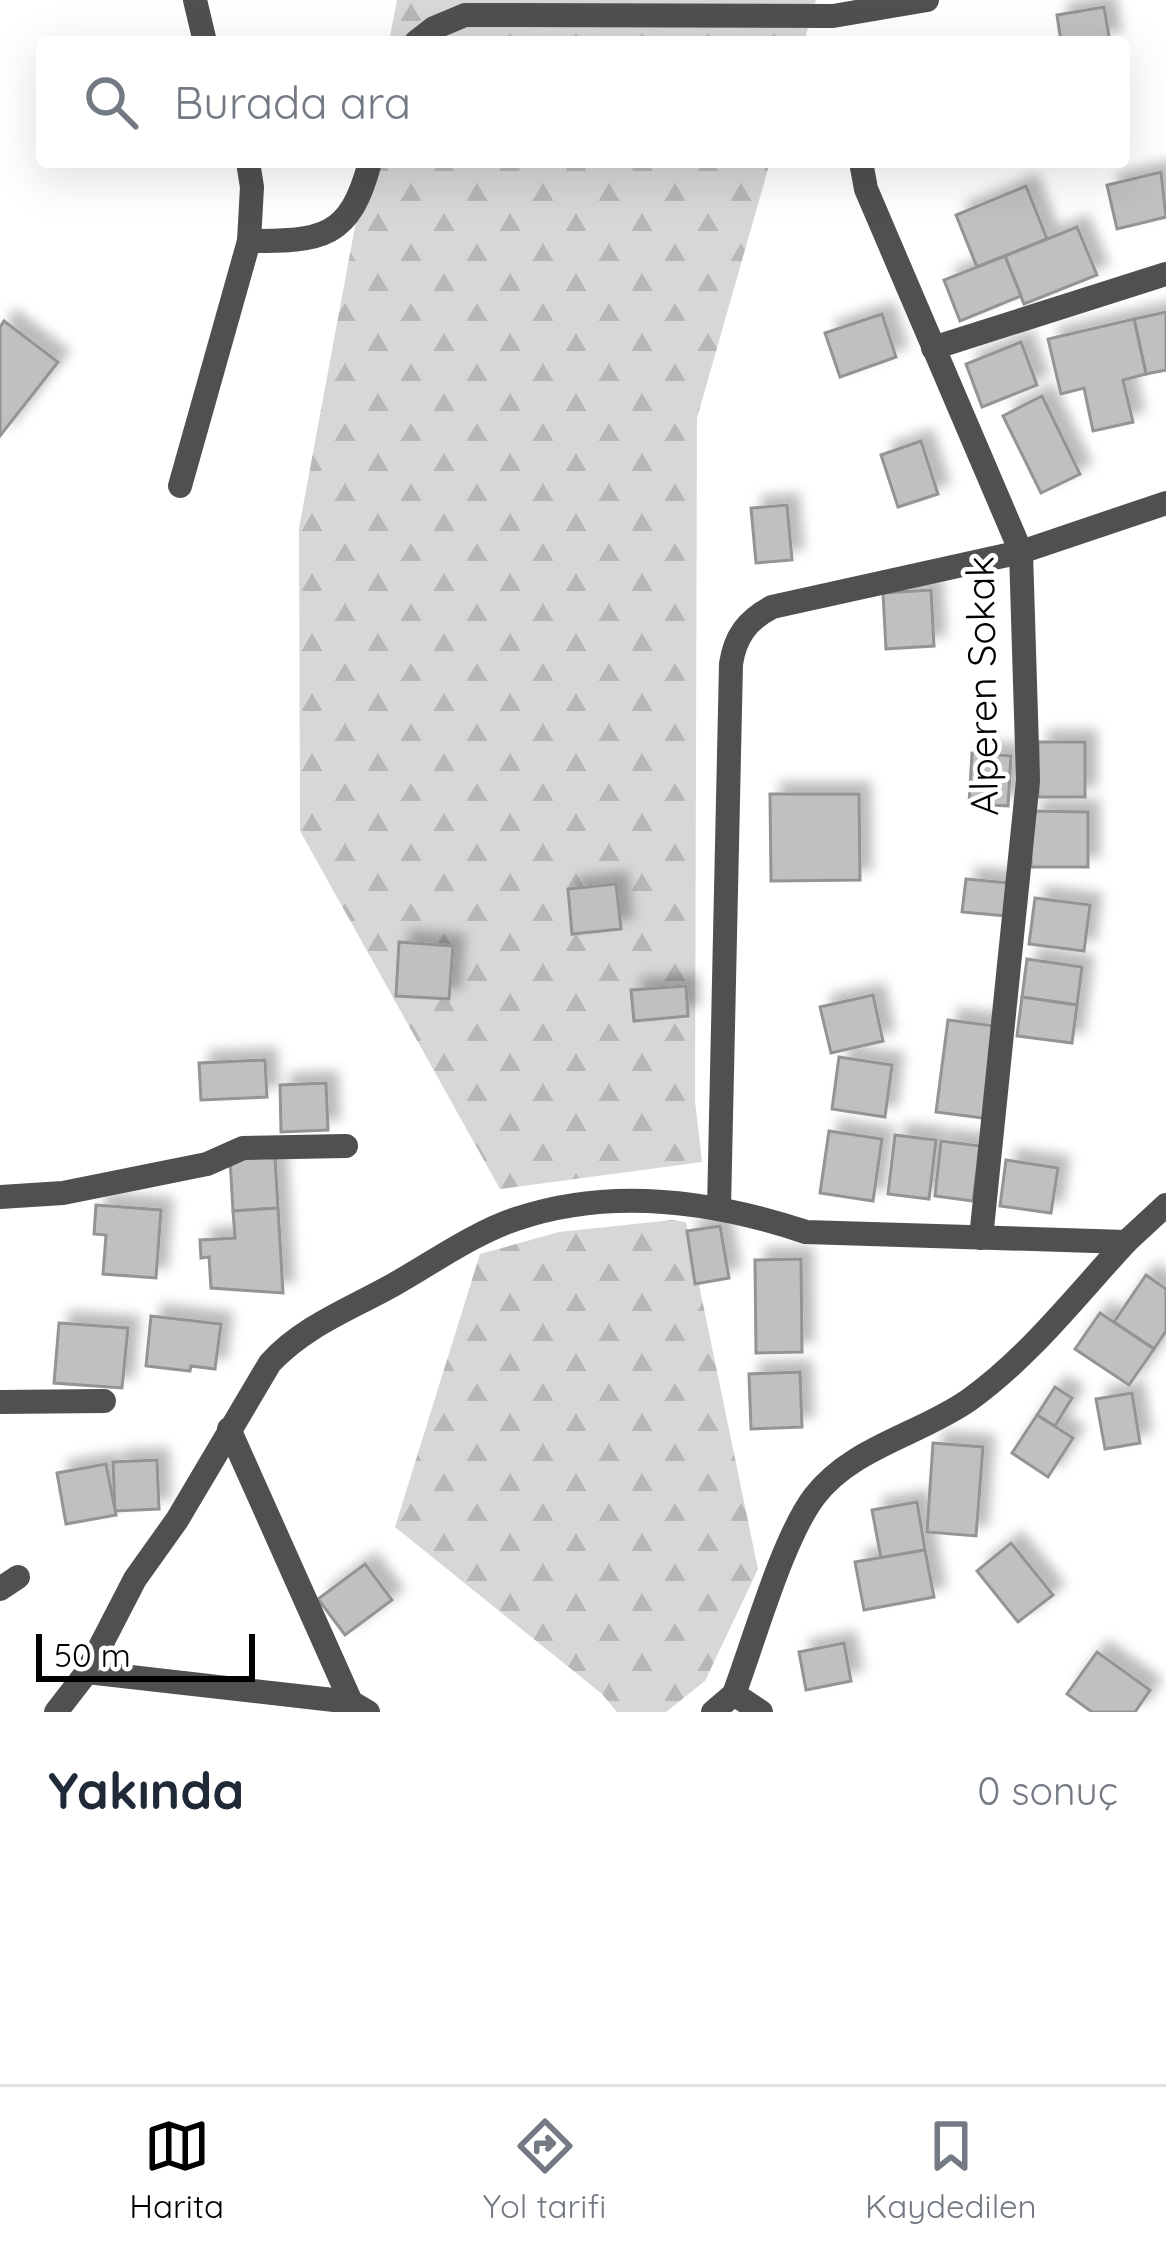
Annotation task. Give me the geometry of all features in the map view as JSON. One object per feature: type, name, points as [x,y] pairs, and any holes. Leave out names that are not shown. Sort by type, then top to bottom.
[{"type":"street","points":[[195,0],[204,36]]},
{"type":"street","points":[[424,36],[465,15],[833,16],[927,0]]},
{"type":"street","points":[[833,16],[837,36]]},
{"type":"street","points":[[180,486],[249,241],[249,168]]},
{"type":"street","points":[[249,241],[300,241],[338,226],[356,204],[368,168]]},
{"type":"street","name":"Alperen Sokak","points":[[861,168],[866,189],[1022,552],[1028,780],[981,1238]]},
{"type":"street","points":[[934,348],[1166,274]]},
{"type":"street","points":[[719,1208],[731,664],[740,634],[772,607],[1022,552],[1166,502]]},
{"type":"street","points":[[0,1197],[63,1193],[207,1164],[243,1148],[346,1146]]},
{"type":"street","points":[[56,1712],[87,1672],[135,1579],[177,1520],[269,1363],[303,1333],[512,1220],[629,1201],[719,1208],[806,1232],[1126,1242]]},
{"type":"street","points":[[712,1712],[734,1694],[794,1533],[814,1497],[860,1457],[941,1418],[1000,1376],[1166,1205]]},
{"type":"street","points":[[0,1402],[104,1401]]},
{"type":"street","points":[[230,1429],[359,1707]]},
{"type":"street","points":[[87,1672],[359,1707]]},
{"type":"street","points":[[734,1694],[761,1712]]},
{"type":"green space","points":[[397,0],[816,0],[806,36],[390,36]]},
{"type":"green space","points":[[366,168],[768,168],[697,418],[695,1101],[702,1162],[500,1189],[300,831],[299,528]]},
{"type":"green space","points":[[686,1222],[758,1569],[705,1681],[666,1712],[617,1712],[602,1694],[395,1527],[480,1254],[559,1232]]},
{"type":"building","points":[[1104,7],[1109,36],[1060,36],[1057,15]]},
{"type":"building","points":[[1161,172],[1166,217],[1117,229],[1107,185]]},
{"type":"building","points":[[1026,186],[1047,239],[977,267],[956,215]]},
{"type":"building","points":[[1077,227],[1097,275],[1024,304],[1005,256]]},
{"type":"building","points":[[1005,256],[1021,296],[960,321],[944,280]]},
{"type":"building","points":[[1166,312],[1166,370],[1146,374],[1134,319]]},
{"type":"building","points":[[882,314],[896,357],[840,377],[825,333]]},
{"type":"building","points":[[1134,319],[1146,374],[1123,380],[1133,422],[1093,431],[1084,388],[1061,394],[1048,339]]},
{"type":"building","points":[[4,321],[58,362],[0,436],[0,327]]},
{"type":"building","points":[[1021,342],[1037,385],[982,407],[966,364]]},
{"type":"building","points":[[1042,396],[1080,474],[1041,493],[1003,416]]},
{"type":"building","points":[[921,441],[938,494],[898,507],[881,455]]},
{"type":"building","points":[[787,505],[792,560],[756,563],[751,508]]},
{"type":"building","points":[[931,590],[934,646],[886,649],[883,593]]},
{"type":"building","points":[[1038,742],[1085,742],[1085,797],[1038,797]]},
{"type":"building","points":[[972,753],[1011,756],[1008,806],[969,804]]},
{"type":"building","points":[[770,794],[859,794],[860,880],[771,881]]},
{"type":"building","points":[[1031,811],[1088,812],[1088,867],[1031,867]]},
{"type":"building","points":[[966,879],[1010,883],[1007,916],[962,912]]},
{"type":"building","points":[[616,884],[621,929],[572,934],[568,889]]},
{"type":"building","points":[[1035,898],[1090,905],[1084,951],[1029,944]]},
{"type":"building","points":[[399,942],[453,946],[449,999],[396,996]]},
{"type":"building","points":[[1027,959],[1082,967],[1077,1005],[1022,997]]},
{"type":"building","points":[[686,986],[688,1016],[634,1021],[631,990]]},
{"type":"building","points":[[873,995],[883,1041],[831,1053],[820,1007]]},
{"type":"building","points":[[1022,997],[1077,1005],[1072,1043],[1017,1036]]},
{"type":"building","points":[[948,1020],[995,1026],[983,1118],[936,1112]]},
{"type":"building","points":[[839,1057],[892,1065],[885,1117],[832,1109]]},
{"type":"building","points":[[265,1060],[267,1097],[201,1100],[199,1063]]},
{"type":"building","points":[[326,1083],[328,1130],[281,1132],[280,1085]]},
{"type":"building","points":[[829,1131],[882,1139],[873,1201],[820,1193]]},
{"type":"building","points":[[895,1135],[936,1140],[929,1199],[888,1194]]},
{"type":"building","points":[[941,1141],[980,1146],[973,1201],[935,1196]]},
{"type":"building","points":[[275,1157],[278,1208],[233,1211],[230,1159]]},
{"type":"building","points":[[1006,1160],[1058,1168],[1051,1213],[1000,1206]]},
{"type":"building","points":[[96,1205],[161,1210],[156,1278],[103,1274],[106,1235],[94,1234]]},
{"type":"building","points":[[278,1208],[283,1293],[211,1288],[209,1257],[201,1258],[200,1240],[235,1238],[233,1211]]},
{"type":"building","points":[[720,1226],[729,1278],[695,1284],[687,1231]]},
{"type":"building","points":[[801,1259],[802,1352],[756,1353],[755,1260]]},
{"type":"building","points":[[1146,1275],[1166,1289],[1166,1331],[1154,1349],[1114,1322]]},
{"type":"building","points":[[1100,1313],[1154,1349],[1129,1385],[1075,1349]]},
{"type":"building","points":[[151,1316],[221,1324],[215,1369],[146,1366]]},
{"type":"building","points":[[59,1323],[128,1328],[122,1388],[54,1383]]},
{"type":"building","points":[[800,1372],[802,1427],[751,1429],[749,1374]]},
{"type":"building","points":[[1055,1387],[1072,1398],[1055,1426],[1037,1415]]},
{"type":"building","points":[[1132,1393],[1140,1443],[1105,1449],[1096,1399]]},
{"type":"building","points":[[1037,1415],[1073,1438],[1048,1477],[1012,1453]]},
{"type":"building","points":[[933,1443],[983,1447],[976,1536],[927,1532]]},
{"type":"building","points":[[157,1460],[159,1509],[115,1511],[113,1462]]},
{"type":"building","points":[[106,1464],[116,1515],[66,1524],[57,1473]]},
{"type":"building","points":[[917,1502],[925,1550],[881,1558],[872,1510]]},
{"type":"building","points":[[1011,1543],[1053,1595],[1018,1622],[977,1571]]},
{"type":"building","points":[[925,1550],[934,1597],[864,1610],[855,1562]]},
{"type":"building","points":[[365,1564],[392,1600],[345,1635],[318,1599]]},
{"type":"building","points":[[844,1643],[851,1681],[806,1690],[799,1652]]},
{"type":"building","points":[[1097,1652],[1150,1690],[1135,1712],[1092,1712],[1067,1694]]}]
